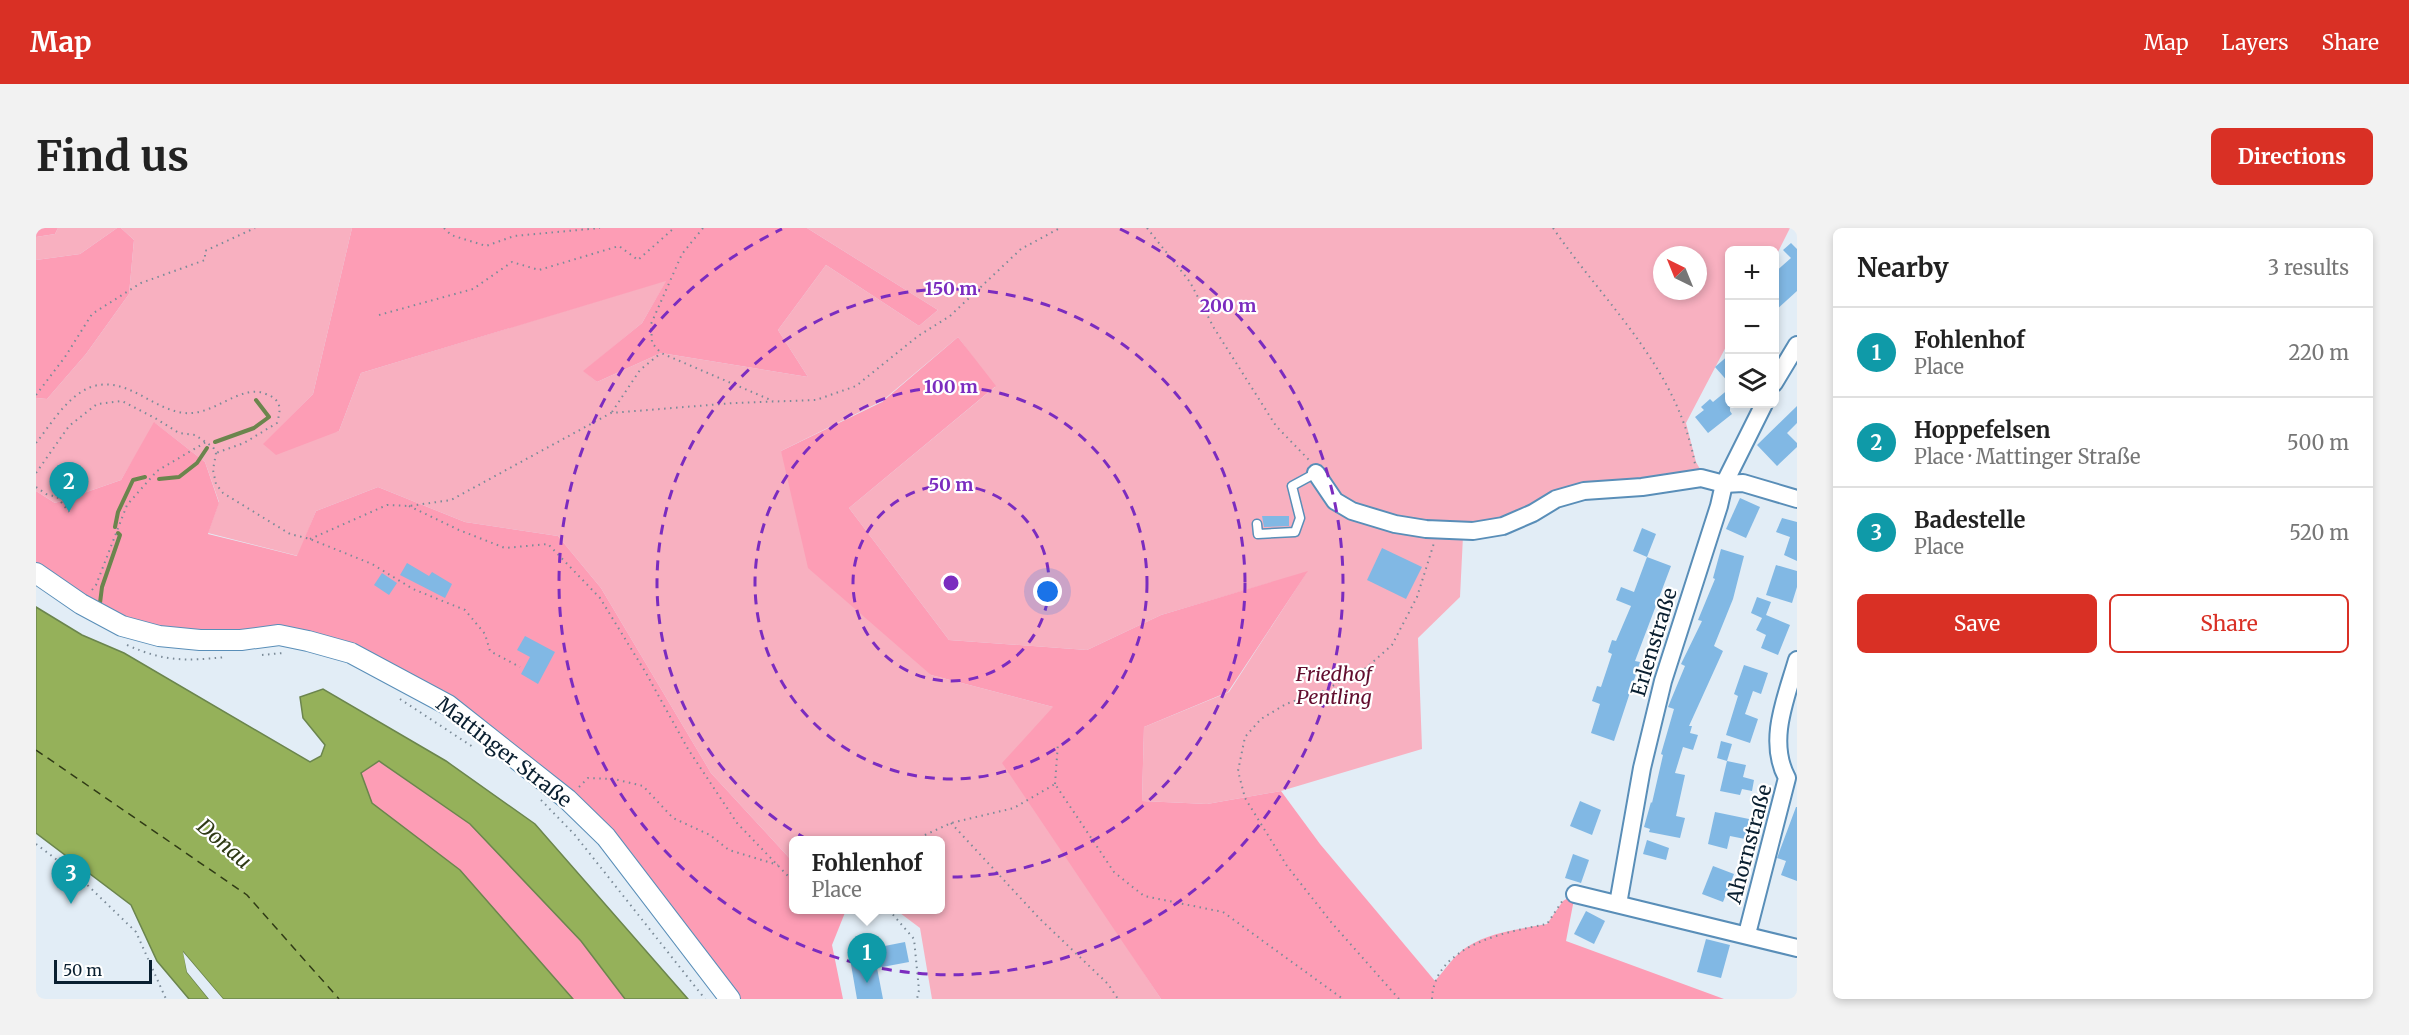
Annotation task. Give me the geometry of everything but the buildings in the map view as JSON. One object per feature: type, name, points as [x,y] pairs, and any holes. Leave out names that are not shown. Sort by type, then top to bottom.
[{"type":"street","points":[[1779,375],[1797,345]]},
{"type":"street","name":"Erlenstraße","points":[[1618,904],[1642,768],[1663,681],[1724,484],[1762,408]]},
{"type":"street","points":[[1316,473],[1335,501],[1352,512],[1395,524],[1438,530],[1473,531],[1503,526],[1533,513],[1556,499],[1584,491],[1642,487],[1701,478],[1724,484],[1743,483],[1797,499]]},
{"type":"street","name":"Mattinger Straße","points":[[36,573],[81,604],[122,626],[159,636],[241,640],[279,635],[351,653],[448,705],[567,799],[606,837],[730,999]]},
{"type":"street","name":"Ahornstraße","points":[[1747,934],[1792,779],[1780,765],[1778,728],[1797,660]]},
{"type":"street","points":[[1575,894],[1797,948]]},
{"type":"lane","points":[[1257,524],[1257,534],[1295,532],[1300,518],[1292,486],[1316,473]]},
{"type":"path","points":[[36,395],[65,357],[93,314],[141,283],[205,260],[205,251],[255,228]]},
{"type":"path","points":[[444,228],[451,234],[486,246],[514,236],[600,228]]},
{"type":"path","points":[[379,315],[473,289],[512,262],[539,270],[619,246],[638,260],[674,228]]},
{"type":"path","points":[[703,228],[682,254],[651,324],[652,343],[661,353],[774,401]]},
{"type":"path","points":[[310,539],[387,505],[409,507],[451,500],[611,413],[816,400],[856,386],[918,336],[950,316],[1021,249],[1060,228]]},
{"type":"path","points":[[1553,228],[1636,335],[1654,362],[1685,427],[1701,478]]},
{"type":"path","points":[[1146,229],[1190,282],[1214,328],[1276,426],[1309,460],[1316,473]]},
{"type":"path","points":[[611,413],[640,370],[661,353]]},
{"type":"path","points":[[36,443],[61,410],[78,394],[95,386],[113,386],[131,390],[165,408],[184,413],[201,413],[248,391],[266,394],[279,403],[281,409],[277,423],[244,443],[216,453]]},
{"type":"path","points":[[36,472],[69,426],[97,404],[122,401],[179,433],[195,435],[213,447],[216,453],[213,470],[216,484],[223,493],[290,534],[310,539],[372,564],[414,589],[465,610],[485,634],[490,651],[520,667]]},
{"type":"path","points":[[81,604],[96,585],[127,506],[157,471],[206,442]]},
{"type":"path","points":[[36,487],[46,494],[57,497],[69,512]]},
{"type":"path","points":[[409,507],[505,548],[548,544],[600,598],[646,673],[687,748],[737,823],[789,876]]},
{"type":"path","points":[[1399,999],[1331,922],[1287,866],[1245,798],[1238,771],[1245,737],[1261,719],[1286,704],[1323,692],[1366,668],[1392,645],[1417,597],[1438,530]]},
{"type":"path","points":[[122,643],[148,655],[182,661],[232,657]]},
{"type":"path","points":[[253,655],[284,653]]},
{"type":"path","points":[[394,695],[481,753]]},
{"type":"path","points":[[1058,743],[1055,784],[1114,872],[1144,896],[1223,912],[1343,999]]},
{"type":"path","points":[[567,799],[588,778],[614,779],[643,786],[673,818],[710,835],[729,850],[778,865]]},
{"type":"path","points":[[923,836],[951,823],[1014,808],[1055,784]]},
{"type":"path","points":[[540,799],[574,835],[705,999]]},
{"type":"path","points":[[951,823],[1039,918],[1108,984],[1118,999]]},
{"type":"path","points":[[36,844],[78,875],[136,932],[166,999]]},
{"type":"path","points":[[1432,999],[1436,981],[1466,947],[1500,933],[1547,924],[1563,901],[1575,894]]},
{"type":"path","points":[[893,914],[914,939],[919,990],[917,999]]},
{"type":"green space","points":[[58,228],[117,228],[80,254],[36,260],[36,237],[55,234]]},
{"type":"green space","name":"Friedhof Pentling","points":[[121,228],[352,228],[313,394],[264,444],[339,431],[361,373],[667,280],[642,323],[584,371],[597,382],[661,353],[808,377],[778,330],[826,265],[919,326],[938,310],[807,228],[1790,228],[1779,250],[1779,246],[1725,246],[1725,349],[1686,423],[1696,462],[1704,476],[1573,494],[1463,536],[1460,597],[1418,638],[1422,749],[1281,791],[1207,804],[1142,801],[1144,727],[1229,692],[1307,572],[1161,615],[1087,650],[949,640],[849,508],[995,387],[958,337],[882,401],[781,451],[931,675],[1053,707],[1084,882],[1161,999],[932,999],[920,928],[901,914],[945,914],[945,836],[789,836],[789,858],[711,773],[601,588],[558,536],[465,522],[378,487],[316,511],[298,556],[208,533],[219,502],[205,462],[155,423],[121,480],[55,503],[36,491],[36,398],[47,399],[86,354],[129,294],[134,240]]},
{"type":"shaded area","points":[[36,228],[58,228],[55,234],[36,237]]},
{"type":"shaded area","points":[[117,228],[121,228],[134,240],[129,294],[86,354],[47,399],[36,398],[36,260],[80,254]]},
{"type":"shaded area","points":[[352,228],[807,228],[938,310],[919,326],[826,265],[778,330],[808,377],[661,353],[597,382],[583,371],[642,323],[666,281],[361,373],[339,431],[276,455],[263,444],[313,394]]},
{"type":"shaded area","points":[[958,337],[996,386],[849,508],[949,640],[1087,650],[1161,615],[1308,571],[1228,692],[1144,727],[1142,801],[1207,804],[1281,791],[1320,844],[1435,981],[1462,950],[1495,934],[1547,924],[1563,901],[1575,894],[1566,941],[1724,999],[1161,999],[1002,763],[1053,707],[931,675],[808,568],[781,451],[882,402]]},
{"type":"shaded area","points":[[154,422],[205,462],[219,503],[208,534],[297,556],[316,511],[378,487],[465,522],[558,536],[601,588],[711,773],[789,858],[789,914],[844,914],[832,945],[843,999],[730,999],[606,837],[448,705],[308,641],[159,636],[36,573],[36,491],[55,503],[121,480]]},
{"type":"shaded area","points":[[379,761],[470,824],[581,941],[625,999],[573,999],[460,870],[372,803],[361,773]]},
{"type":"water","name":"Donau","points":[[36,607],[82,635],[124,653],[310,762],[321,756],[325,745],[303,718],[300,697],[323,689],[446,761],[535,824],[688,999],[625,999],[581,941],[470,824],[379,761],[361,773],[372,803],[460,870],[573,999],[223,999],[184,953],[187,972],[209,999],[189,999],[157,961],[131,905],[36,833]]},
{"type":"pier","points":[[183,952],[223,999],[219,999],[188,962],[190,971],[212,999],[209,999],[187,972]]},
{"type":"waterway","points":[[215,442],[254,428],[269,417],[256,400]]},
{"type":"waterway","points":[[159,479],[179,477],[197,463],[207,448]]},
{"type":"waterway","points":[[115,527],[118,512],[133,480],[145,477]]},
{"type":"waterway","points":[[100,603],[102,587],[120,535],[118,533]]},
{"type":"ferry route","points":[[36,750],[247,895],[339,999]]},
{"type":"place","name":"Hoppefelsen","points":[[69,512]]},
{"type":"place","name":"Badestelle","points":[[71,904]]},
{"type":"place","name":"Fohlenhof","points":[[867,983]]}]
